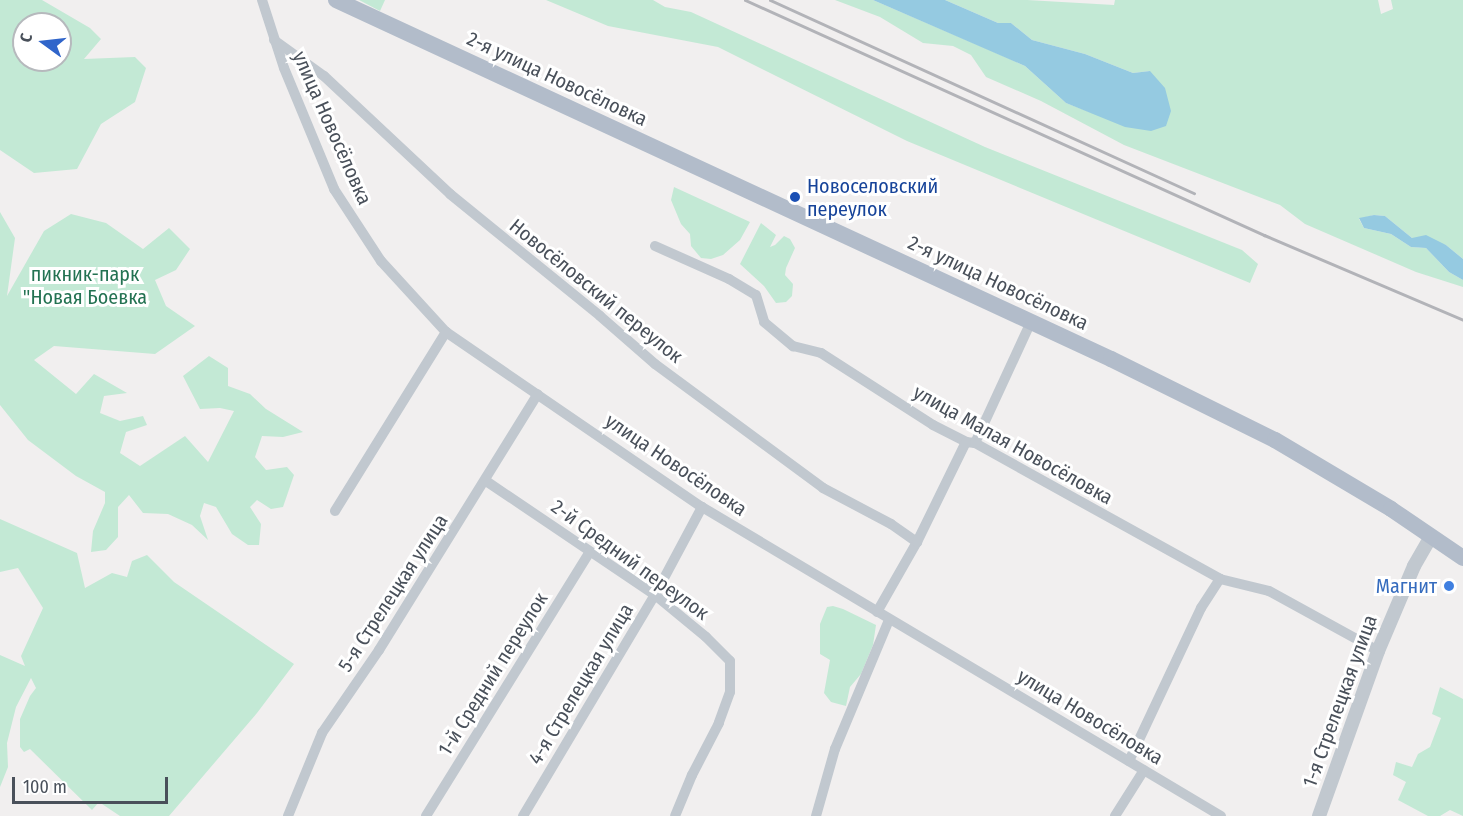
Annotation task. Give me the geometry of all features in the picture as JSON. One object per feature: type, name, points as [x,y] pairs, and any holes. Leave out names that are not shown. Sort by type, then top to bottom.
[{"type":"main road","name":"2-я улица Новосёловка","points":[[336,0],[1032,322],[1275,440],[1353,485],[1463,558]]},
{"type":"street","name":"улица Новосёловка","points":[[262,0],[274,40],[307,127],[345,207],[381,261],[446,332],[702,507],[1220,816]]},
{"type":"street","name":"Новосёловский переулок","points":[[274,40],[324,76],[450,194],[600,316],[655,364],[823,488],[891,524],[917,542]]},
{"type":"street","name":"улица Малая Новосёловка","points":[[655,246],[729,279],[756,295],[764,322],[793,346],[821,353],[971,442],[1220,579],[1269,591],[1378,651]]},
{"type":"street","points":[[877,612],[971,442],[1032,322]]},
{"type":"street","points":[[335,511],[446,332]]},
{"type":"street","name":"5-я Стрелецкая улица","points":[[288,816],[322,734],[379,650],[538,394]]},
{"type":"street","name":"2-й Средний переулок","points":[[486,481],[655,595],[706,637],[730,661],[730,692],[675,816]]},
{"type":"street","name":"4-я Стрелецкая улица","points":[[523,816],[655,595],[702,507]]},
{"type":"street","name":"1-я Стрелецкая улица","points":[[1319,816],[1378,651],[1414,566],[1431,536]]},
{"type":"street","name":"1-й Средний переулок","points":[[426,816],[590,552]]},
{"type":"street","points":[[1129,762],[1201,609],[1220,579]]},
{"type":"street","points":[[816,816],[835,749],[889,620]]},
{"type":"street","points":[[1114,816],[1144,770]]},
{"type":"green space","points":[[0,0],[42,0],[63,12],[12,12],[12,72],[72,72],[72,18],[90,28],[101,39],[84,59],[135,57],[146,68],[135,102],[101,124],[77,169],[34,173],[0,150]]},
{"type":"green space","points":[[359,0],[385,0],[380,11]]},
{"type":"green space","points":[[546,0],[653,0],[665,7],[691,12],[985,147],[1242,250],[1258,264],[1250,283],[907,141],[718,47],[608,26]]},
{"type":"green space","points":[[835,0],[873,0],[987,49],[1025,66],[1066,103],[1092,113],[1150,71],[1133,73],[1085,54],[1032,40],[1011,23],[998,23],[945,0],[1027,0],[1114,5],[1115,0],[1378,0],[1381,14],[1393,9],[1391,0],[1463,0],[1463,259],[1446,245],[1412,238],[1385,216],[1374,215],[1359,219],[1364,228],[1391,234],[1411,247],[1426,248],[1449,272],[1463,280],[1463,287],[1416,272],[1305,224],[1280,205],[1124,145],[1041,101],[986,77],[971,55],[953,46],[923,43],[880,17]]},
{"type":"green space","points":[[674,187],[750,222],[740,240],[723,255],[711,259],[701,258],[691,246],[690,234],[681,224],[671,200]]},
{"type":"green space","name":"пикник-парк \"Новая Боевка","points":[[0,212],[15,238],[7,296],[44,231],[71,214],[106,223],[143,249],[169,228],[190,249],[176,270],[155,280],[166,306],[195,326],[155,354],[54,346],[34,360],[76,394],[94,374],[127,393],[104,396],[100,413],[120,421],[143,416],[147,425],[126,432],[120,453],[140,466],[185,436],[208,462],[234,411],[220,408],[200,409],[183,376],[209,356],[228,368],[228,386],[250,394],[266,409],[303,432],[283,437],[262,436],[255,457],[266,470],[287,467],[294,475],[283,507],[271,509],[257,500],[250,507],[261,524],[259,545],[248,545],[232,534],[216,507],[204,503],[200,516],[208,540],[192,525],[168,514],[143,513],[129,495],[118,507],[118,537],[106,550],[91,552],[93,531],[105,503],[105,492],[76,476],[28,440],[0,405]]},
{"type":"green space","points":[[761,223],[776,235],[770,247],[784,236],[790,239],[795,248],[786,268],[785,275],[793,284],[792,296],[786,302],[776,303],[764,286],[740,264]]},
{"type":"green space","points":[[0,519],[77,553],[85,588],[112,573],[127,577],[132,561],[147,555],[174,582],[294,664],[257,713],[169,816],[120,816],[99,802],[92,810],[30,749],[24,752],[20,747],[20,719],[36,688],[31,678],[16,707],[7,743],[8,767],[0,787],[0,655],[25,666],[21,656],[43,608],[18,568],[0,572]]},
{"type":"green space","points":[[833,606],[876,625],[873,645],[861,674],[850,687],[846,706],[831,702],[824,693],[830,660],[820,654],[820,624],[827,607]]},
{"type":"green space","points":[[1440,687],[1463,699],[1463,816],[1450,810],[1440,816],[1428,816],[1398,800],[1406,782],[1393,775],[1396,762],[1412,767],[1418,754],[1430,747],[1441,718],[1432,714]]},
{"type":"water","points":[[873,0],[945,0],[998,23],[1011,23],[1032,40],[1085,54],[1133,73],[1150,71],[1165,88],[1171,111],[1166,126],[1151,131],[1125,127],[1066,103],[1025,66]]},
{"type":"water","points":[[1374,215],[1385,216],[1412,238],[1426,235],[1446,245],[1463,259],[1463,280],[1449,272],[1426,248],[1411,247],[1391,234],[1364,228],[1359,218]]},
{"type":"railway","points":[[745,0],[1264,235],[1463,320]]},
{"type":"railway","points":[[770,0],[1194,193]]},
{"type":"place","name":"Новоселовский переулок","points":[[795,197]]},
{"type":"place","name":"Магнит","points":[[1449,586]]}]
